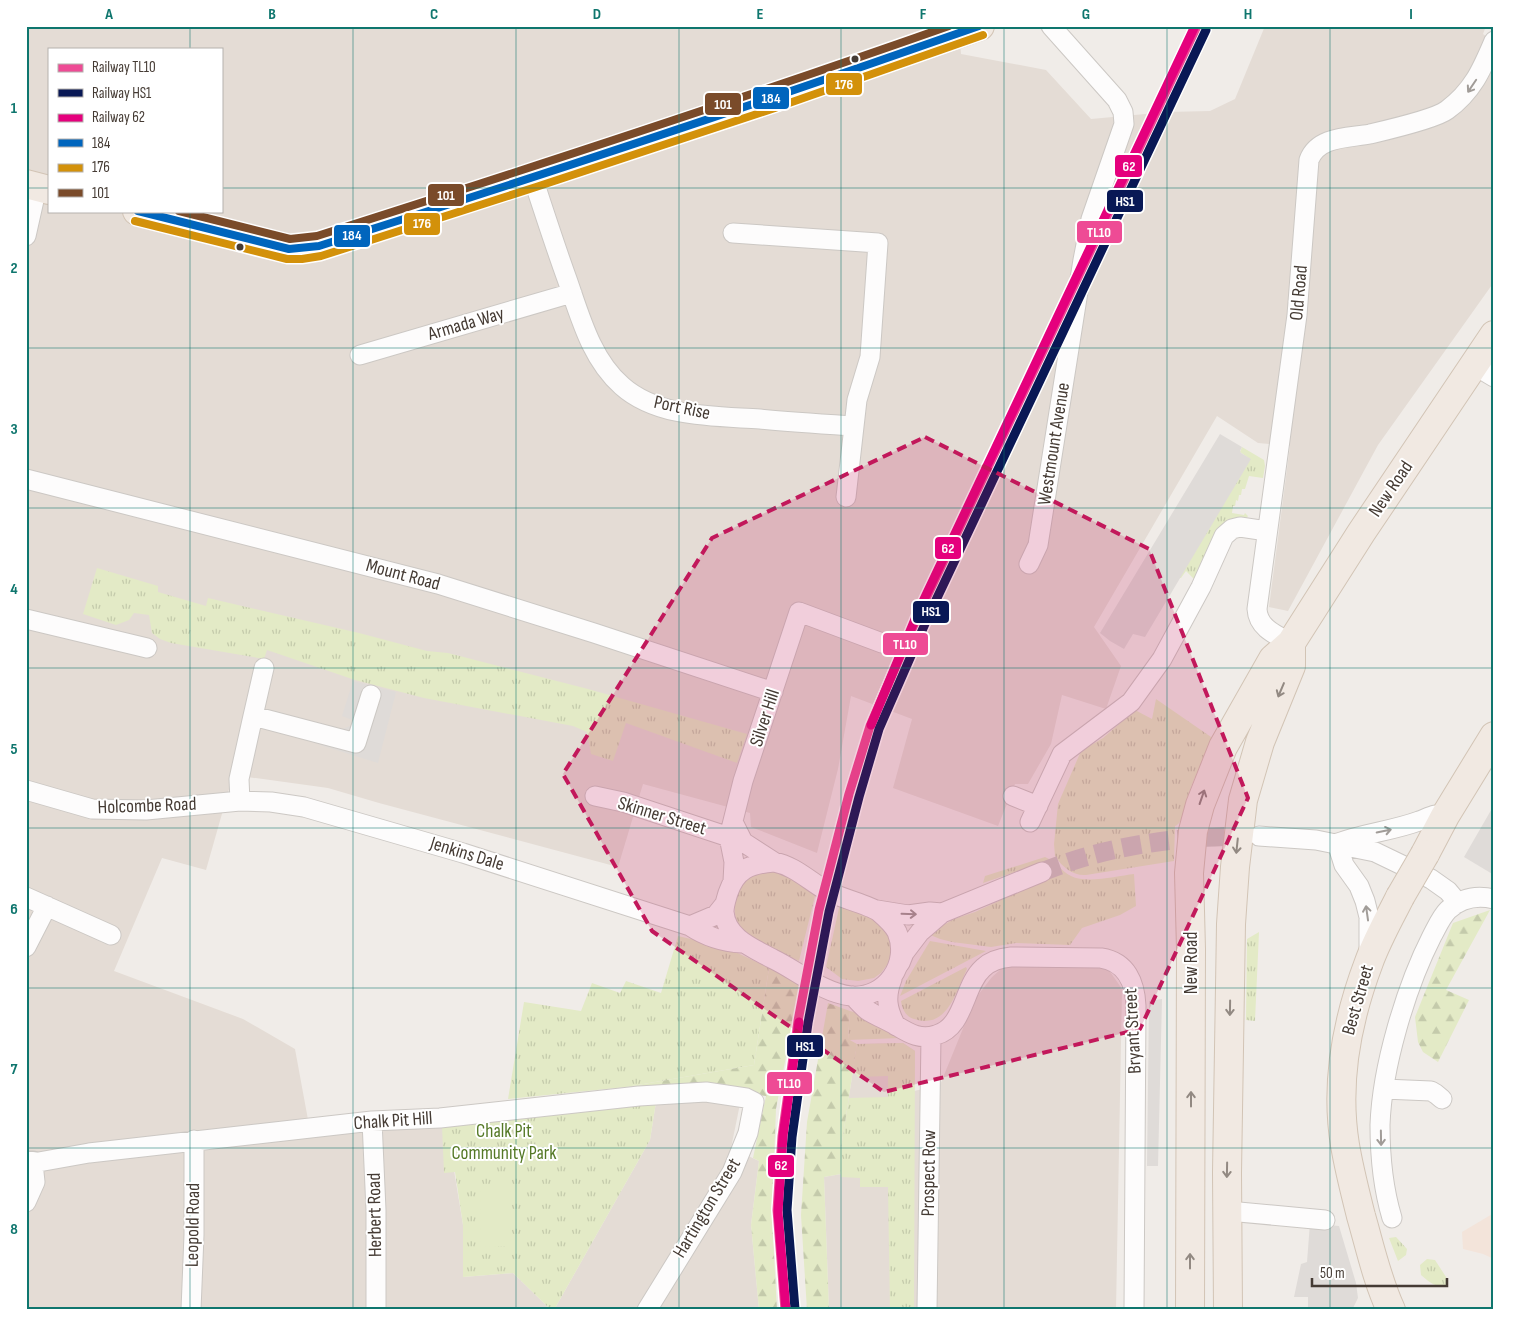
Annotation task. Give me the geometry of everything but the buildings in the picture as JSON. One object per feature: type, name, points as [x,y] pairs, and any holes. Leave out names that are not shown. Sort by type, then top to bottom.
[{"type":"main road","points":[[141,212],[284,248],[301,249],[350,237],[533,178],[763,102],[980,26]]},
{"type":"main road","name":"New Road","points":[[1190,1310],[1191,949],[1189,873],[1193,831],[1203,795],[1230,734],[1273,659],[1290,643],[1361,533],[1484,371],[1494,335]]},
{"type":"main road","name":"New Road","points":[[1228,1310],[1227,1173],[1231,924],[1239,826],[1243,800],[1254,762],[1291,666],[1290,643]]},
{"type":"main road","name":"Best Street","points":[[1385,1304],[1345,1144],[1342,1092],[1346,1039],[1369,961],[1400,897],[1445,816],[1494,736]]},
{"type":"street","name":"Westmount Avenue","points":[[1029,564],[1038,545],[1082,260],[1090,224],[1124,124],[1123,112],[1117,100],[1051,26]]},
{"type":"street","name":"Old Road","points":[[1290,643],[1268,629],[1258,618],[1258,599],[1297,315],[1309,160],[1315,150],[1329,142],[1416,122],[1446,112],[1472,87],[1494,41]]},
{"type":"street","name":"Port Rise","points":[[533,178],[587,334],[598,356],[622,386],[661,407],[686,413],[854,426]]},
{"type":"street","points":[[26,236],[37,187]]},
{"type":"street","points":[[733,232],[878,243],[870,359],[858,396],[846,497]]},
{"type":"street","name":"Armada Way","points":[[360,355],[572,293]]},
{"type":"street","name":"Mount Road","points":[[26,479],[438,584],[773,692]]},
{"type":"street","points":[[1013,796],[1034,814],[1062,754],[1131,702],[1162,659],[1201,587],[1224,536],[1232,529],[1240,527],[1268,530]]},
{"type":"street","name":"Silver Hill","points":[[733,882],[732,830],[744,781],[799,612],[882,643]]},
{"type":"street","points":[[26,619],[147,648]]},
{"type":"street","points":[[240,801],[239,779],[264,668]]},
{"type":"street","points":[[253,716],[356,743],[372,696]]},
{"type":"street","name":"Holcombe Road","points":[[26,790],[92,809],[146,810],[240,801]]},
{"type":"street","name":"Skinner Street","points":[[595,796],[732,830]]},
{"type":"street","name":"Jenkins Dale","points":[[240,801],[271,802],[314,809],[463,853],[690,926],[701,933],[731,942],[742,943]]},
{"type":"street","points":[[1337,843],[1392,829],[1437,814],[1445,816]]},
{"type":"street","points":[[732,830],[743,842],[774,862],[793,868],[829,892],[854,902],[877,910],[908,915],[930,912],[942,913]]},
{"type":"street","points":[[1259,836],[1316,840],[1370,850],[1395,860],[1444,888],[1458,903]]},
{"type":"street","points":[[1337,843],[1344,865],[1359,886],[1365,901],[1369,917],[1369,961]]},
{"type":"street","points":[[690,926],[716,916],[724,905],[738,874],[759,864],[774,862]]},
{"type":"street","points":[[896,1026],[887,1006],[887,992],[904,953],[920,932],[942,913],[1042,872]]},
{"type":"street","points":[[1392,1218],[1381,1164],[1380,1124],[1384,1089],[1396,1034],[1418,966],[1444,914],[1458,903],[1478,896],[1494,899]]},
{"type":"street","points":[[26,897],[111,935]]},
{"type":"street","points":[[724,905],[725,920],[742,943],[815,983],[844,994],[912,1035],[931,1037]]},
{"type":"street","points":[[26,947],[47,906]]},
{"type":"street","points":[[844,994],[872,993],[882,988],[896,971],[900,947],[896,931],[877,910]]},
{"type":"street","name":"Bryant Street","points":[[931,1037],[943,1033],[950,1028],[976,976],[986,965],[999,959],[1011,957],[1104,958],[1125,970],[1133,985],[1136,1001],[1134,1310]]},
{"type":"street","name":"Prospect Row","points":[[927,1310],[931,1037]]},
{"type":"street","points":[[1384,1089],[1431,1091],[1442,1099]]},
{"type":"street","name":"Chalk Pit Hill","points":[[30,1163],[89,1153],[194,1140],[372,1121],[440,1118],[639,1096],[706,1092],[746,1098],[754,1102]]},
{"type":"street","name":"Hartington Street","points":[[647,1310],[732,1172],[748,1133],[754,1102]]},
{"type":"street","name":"Herbert Road","points":[[372,1121],[376,1210],[376,1310]]},
{"type":"street","name":"Leopold Road","points":[[191,1310],[194,1235],[194,1140]]},
{"type":"street","points":[[26,1202],[35,1182],[30,1163]]},
{"type":"street","points":[[1228,1211],[1325,1220]]},
{"type":"highlighted area","points":[[925,437],[1149,549],[1248,798],[1140,1029],[884,1092],[652,931],[563,774],[712,538]]},
{"type":"shaded area","points":[[26,26],[959,26],[961,54],[1046,70],[1091,119],[1167,112],[1210,111],[1235,99],[1265,26],[1486,26],[1483,34],[1494,42],[1494,282],[1378,445],[1288,611],[1269,607],[1290,446],[1258,443],[1217,416],[1094,627],[1121,666],[1106,709],[1062,695],[1051,744],[1028,784],[1015,784],[998,826],[893,788],[912,719],[851,696],[838,769],[817,853],[751,827],[750,813],[643,784],[618,867],[328,788],[233,775],[206,870],[162,858],[114,971],[243,1019],[295,1049],[311,1136],[446,1122],[463,1225],[463,1277],[513,1273],[551,1310],[26,1310]]},
{"type":"shaded area","points":[[1220,434],[1242,447],[1241,453],[1251,459],[1145,637],[1133,634],[1124,649],[1100,633]]},
{"type":"shaded area","points":[[353,681],[396,692],[378,763],[323,746],[280,729],[338,731],[352,725],[352,720],[342,716]]},
{"type":"shaded area","points":[[1494,805],[1494,875],[1464,857]]},
{"type":"shaded area","points":[[1008,963],[1103,966],[1111,973],[1122,989],[1116,1310],[829,1310],[824,1177],[841,1174],[841,1149],[857,1044],[903,1043],[915,1051],[914,1091],[940,1085],[975,999],[992,977]]},
{"type":"shaded area","points":[[1162,999],[1158,1166],[1147,1166],[1149,1001]]},
{"type":"shaded area","points":[[709,1097],[740,1104],[731,1148],[759,1161],[751,1225],[759,1310],[554,1310],[650,1140],[656,1102]]},
{"type":"shaded area","points":[[1494,1213],[1494,1259],[1463,1249],[1462,1232]]},
{"type":"shaded area","points":[[1310,1223],[1339,1226],[1356,1283],[1358,1298],[1352,1310],[1308,1310],[1308,1297],[1294,1297],[1301,1264],[1307,1262]]},
{"type":"green space","points":[[1242,447],[1264,460],[1265,466],[1263,478],[1249,476],[1245,489],[1242,489],[1238,501],[1236,500],[1235,506],[1233,506],[1232,513],[1244,515],[1245,513],[1248,516],[1195,580],[1186,571],[1179,578],[1250,459],[1240,452]]},
{"type":"green space","points":[[97,568],[158,586],[158,592],[206,606],[208,598],[359,633],[427,651],[448,653],[588,689],[747,734],[737,763],[626,723],[613,761],[591,754],[587,732],[573,726],[424,698],[355,680],[267,650],[264,659],[171,643],[160,639],[152,633],[149,615],[134,613],[129,620],[116,625],[83,614]]},
{"type":"green space","points":[[1156,699],[1214,739],[1192,784],[1182,819],[1175,826],[1174,861],[1086,875],[1072,872],[1064,867],[1055,856],[1054,844],[1058,804],[1081,751],[1103,738],[1135,710],[1152,719]]},
{"type":"green space","points":[[1045,857],[1067,874],[1078,878],[1111,878],[1134,874],[1136,906],[1120,915],[1082,928],[1070,945],[1016,943],[991,947],[952,942],[928,934],[954,919],[975,912],[1044,880],[1038,864],[983,883],[985,876]]},
{"type":"green space","points":[[779,871],[816,892],[799,961],[749,936],[739,926],[736,919],[735,904],[744,882],[756,874]]},
{"type":"green space","points":[[841,899],[884,926],[893,944],[890,961],[881,973],[874,978],[858,981],[842,979],[826,967]]},
{"type":"green space","points":[[1490,910],[1446,990],[1469,1000],[1438,1062],[1423,1052],[1418,1042],[1415,1017],[1453,923]]},
{"type":"green space","points":[[1259,932],[1255,1021],[1246,1020],[1247,939]]},
{"type":"green space","points":[[678,936],[725,947],[769,968],[754,1065],[626,1087],[508,1099],[524,1002],[581,1011],[592,983],[620,993],[626,981],[661,993]]},
{"type":"green space","points":[[930,941],[986,951],[900,996],[906,981]]},
{"type":"green space","points":[[966,967],[967,969],[954,998],[942,1014],[935,1019],[925,1021],[911,1018],[905,1012],[901,1001]]},
{"type":"green space","points":[[769,968],[800,983],[776,1109],[772,1216],[777,1310],[759,1310],[751,1225],[759,1161],[753,1158],[766,1096],[730,1091],[627,1093],[626,1087],[754,1065]]},
{"type":"green space","points":[[828,1003],[850,1011],[848,1039],[857,1044],[841,1149],[841,1174],[824,1177],[829,1310],[807,1310],[801,1215],[807,1122]]},
{"type":"green space","points":[[850,1011],[865,1015],[901,1038],[848,1040]]},
{"type":"green space","points":[[903,1043],[915,1051],[914,1310],[890,1310],[888,1187],[860,1187],[860,1178],[841,1177],[841,1149],[849,1098],[888,1097],[888,1076],[858,1077],[853,1069],[857,1044]]},
{"type":"green space","name":"Chalk Pit Community Park","points":[[656,1102],[650,1140],[554,1310],[551,1310],[513,1273],[463,1277],[463,1225],[455,1172],[444,1173],[442,1126]]},
{"type":"green space","points":[[481,1190],[510,1190],[511,1246],[480,1247]]},
{"type":"green space","points":[[1396,1237],[1407,1249],[1406,1255],[1398,1261],[1389,1238]]},
{"type":"green space","points":[[1427,1259],[1435,1260],[1448,1280],[1445,1286],[1435,1285],[1421,1275],[1420,1265]]},
{"type":"tunnel","points":[[1042,872],[1093,855],[1145,844],[1171,840],[1251,836]]},
{"type":"rail line","name":"62","points":[[871,725],[918,612],[1195,26]]},
{"type":"rail line","name":"TL10","points":[[785,1310],[777,1210],[782,1136],[798,1021],[819,910],[849,794],[870,726],[919,613],[1197,26]]},
{"type":"rail line","name":"HS1","points":[[795,1309],[787,1210],[792,1137],[808,1023],[829,912],[879,729],[928,617],[1206,30]]},
{"type":"rail line","name":"62","points":[[786,1310],[778,1212],[783,1136],[799,1022]]},
{"type":"transit line","name":"101","points":[[183,212],[290,239],[317,236],[633,134],[949,26]]},
{"type":"transit line","name":"184","points":[[142,212],[289,249],[319,246],[650,139],[979,26]]},
{"type":"transit line","name":"176","points":[[135,221],[287,259],[321,256],[775,108],[983,35]]}]
